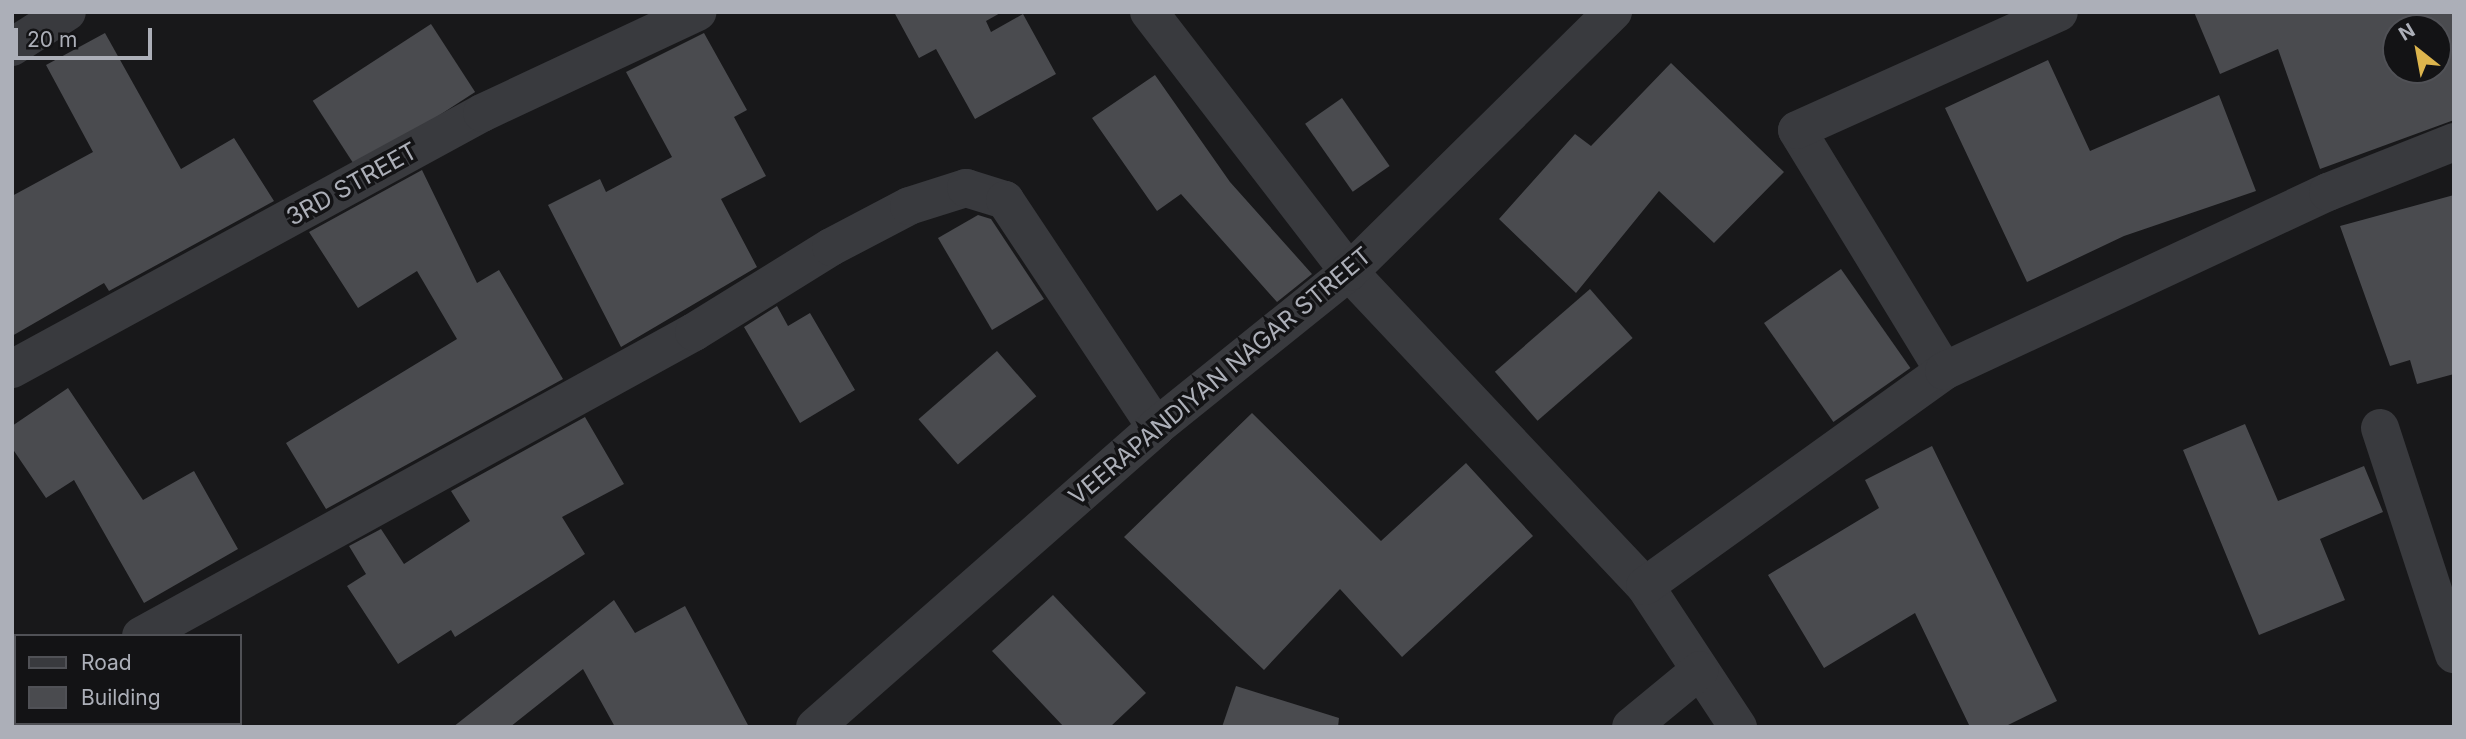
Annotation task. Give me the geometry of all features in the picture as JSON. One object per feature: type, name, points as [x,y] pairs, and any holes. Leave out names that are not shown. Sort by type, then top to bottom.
[{"type":"street","points":[[12,47],[67,12]]},
{"type":"street","points":[[1149,12],[1349,272],[1645,586],[1738,727]]},
{"type":"street","name":"VEERAPANDIYAN NAGAR STREET","points":[[815,727],[1156,427],[1349,272],[1613,12]]},
{"type":"street","points":[[1944,371],[1797,130],[2059,12]]},
{"type":"street","name":"3RD STREET","points":[[12,369],[482,113],[694,13]]},
{"type":"street","points":[[1645,586],[1944,371],[2328,192],[2454,142]]},
{"type":"street","points":[[145,634],[694,332],[831,247],[909,206],[966,188],[1005,200],[1156,427]]},
{"type":"street","points":[[2380,428],[2454,654]]},
{"type":"street","points":[[1631,727],[1700,670]]},
{"type":"building","points":[[894,12],[1002,12],[986,21],[991,32],[1023,14],[1056,74],[975,119],[936,49],[919,58]]},
{"type":"building","points":[[2194,12],[2454,12],[2454,120],[2320,169],[2278,49],[2220,74]]},
{"type":"building","points":[[431,24],[475,92],[357,169],[313,101]]},
{"type":"building","points":[[105,33],[181,169],[234,138],[274,201],[109,291],[104,283],[12,336],[12,196],[93,152],[46,65]]},
{"type":"building","points":[[704,33],[747,110],[734,117],[766,176],[721,199],[757,267],[621,347],[548,205],[600,179],[606,192],[672,157],[626,72]]},
{"type":"building","points":[[2048,60],[2090,151],[2219,95],[2256,191],[2124,236],[2027,282],[1945,108]]},
{"type":"building","points":[[1671,63],[1784,172],[1714,243],[1659,191],[1576,293],[1499,219],[1575,134],[1591,146]]},
{"type":"building","points":[[1155,75],[1230,182],[1312,274],[1277,302],[1181,194],[1157,211],[1092,118]]},
{"type":"building","points":[[1342,98],[1390,166],[1353,192],[1305,124]]},
{"type":"building","points":[[422,170],[477,283],[499,270],[563,379],[326,509],[286,443],[457,339],[417,271],[358,308],[309,232]]},
{"type":"building","points":[[2454,195],[2454,374],[2417,384],[2410,360],[2390,366],[2340,226]]},
{"type":"building","points":[[978,215],[991,219],[1044,299],[992,330],[938,238]]},
{"type":"building","points":[[1841,269],[1910,368],[1833,422],[1764,323]]},
{"type":"building","points":[[1590,289],[1633,338],[1538,421],[1495,372]]},
{"type":"building","points":[[777,306],[788,326],[810,313],[855,390],[800,423],[744,327]]},
{"type":"building","points":[[997,351],[1036,396],[958,465],[919,419]]},
{"type":"building","points":[[68,388],[143,500],[194,471],[238,549],[144,603],[74,480],[46,498],[12,448],[12,426]]},
{"type":"building","points":[[1252,413],[1381,541],[1466,463],[1533,536],[1402,657],[1340,589],[1264,670],[1124,537]]},
{"type":"building","points":[[585,417],[624,484],[562,517],[585,554],[455,637],[451,630],[398,664],[347,586],[366,574],[349,546],[381,529],[404,564],[470,521],[451,491]]},
{"type":"building","points":[[2245,424],[2278,501],[2364,466],[2383,512],[2320,539],[2345,600],[2259,635],[2183,450]]},
{"type":"building","points":[[1932,446],[2057,701],[2004,727],[1970,727],[1915,613],[1824,668],[1768,575],[1879,508],[1865,480]]},
{"type":"building","points":[[1053,595],[1146,693],[1110,727],[1064,727],[992,651]]},
{"type":"building","points":[[614,600],[635,633],[685,606],[749,727],[615,727],[583,669],[510,727],[453,727]]},
{"type":"building","points":[[1236,686],[1339,718],[1338,727],[1222,727]]}]
